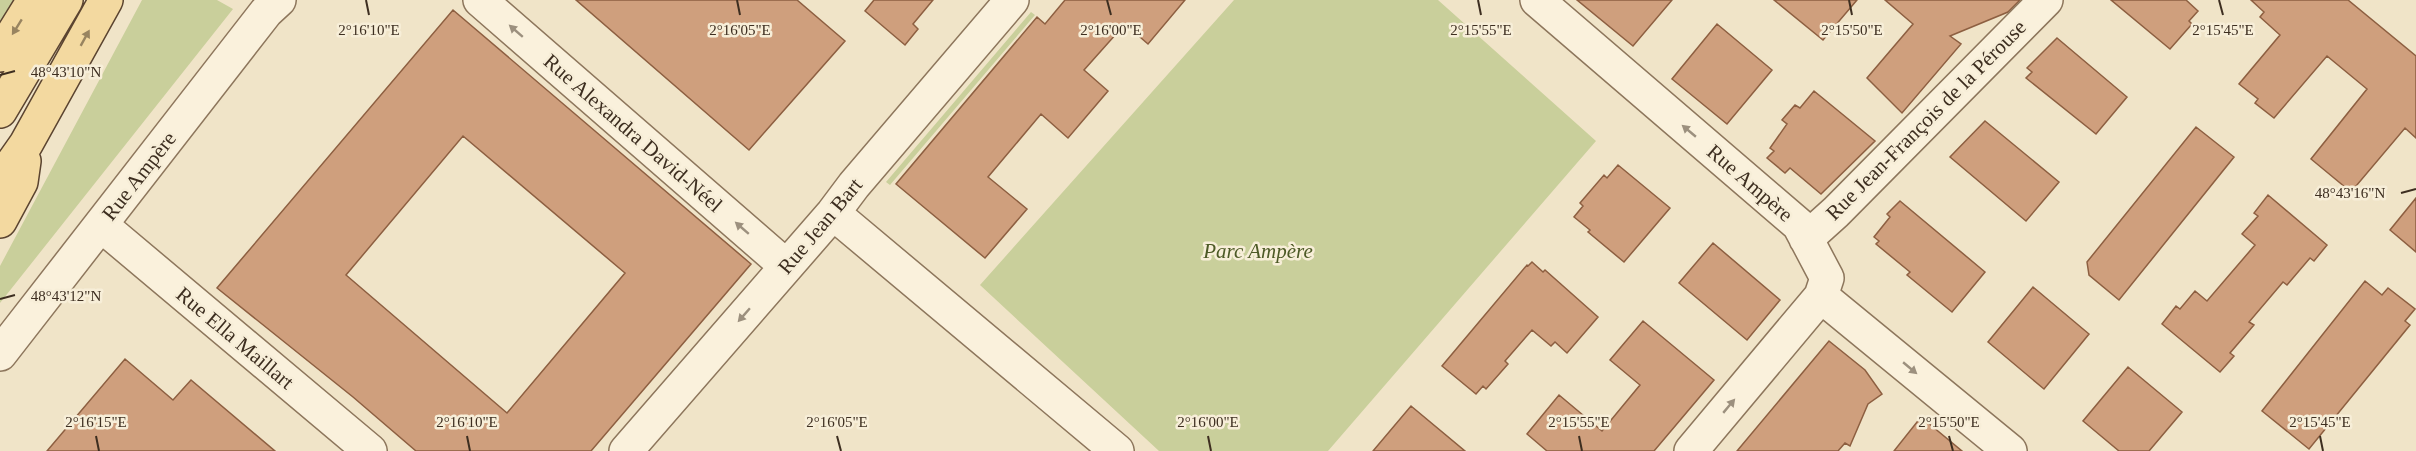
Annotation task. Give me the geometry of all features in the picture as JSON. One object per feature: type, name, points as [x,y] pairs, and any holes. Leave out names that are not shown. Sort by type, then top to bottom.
[{"type":"main road","points":[[0,55],[34,0]]},
{"type":"main road","points":[[0,111],[66,0]]},
{"type":"main road","points":[[0,181],[26,144],[106,0]]},
{"type":"main road","points":[[0,221],[21,182],[26,144]]},
{"type":"street","name":"Rue Ampère","points":[[0,354],[266,12],[279,0]]},
{"type":"street","name":"Rue Alexandra David-Néel","points":[[480,0],[784,269]]},
{"type":"street","name":"Rue Jean Bart","points":[[626,451],[833,213],[854,185],[1012,0]]},
{"type":"street","name":"Rue Ampère","points":[[1537,0],[1799,225],[1827,278],[1821,296]]},
{"type":"street","name":"Rue Jean-François de la Pérouse","points":[[1806,239],[1836,212],[2046,0]]},
{"type":"street","points":[[833,213],[1100,446]]},
{"type":"street","name":"Rue Ella Maillart","points":[[101,225],[370,451]]},
{"type":"street","points":[[1691,451],[1821,296],[2010,451]]},
{"type":"green space","points":[[0,0],[17,0],[0,27]]},
{"type":"green space","points":[[142,0],[217,0],[233,9],[0,303],[0,266]]},
{"type":"green space","name":"Parc Ampère","points":[[1234,0],[1438,0],[1596,141],[1328,451],[1159,451],[980,285]]},
{"type":"green space","points":[[1031,12],[1035,15],[890,185],[886,182]]},
{"type":"building","points":[[576,0],[797,0],[845,41],[749,150]]},
{"type":"building","points":[[874,0],[933,0],[913,24],[918,29],[905,45],[865,11]]},
{"type":"building","points":[[1065,0],[1185,0],[1148,44],[1125,24],[1084,70],[1108,91],[1068,138],[1041,114],[988,177],[1027,209],[985,258],[896,184],[1037,17],[1045,24]]},
{"type":"building","points":[[1577,0],[1672,0],[1633,46]]},
{"type":"building","points":[[1774,0],[1857,0],[1823,40]]},
{"type":"building","points":[[1885,0],[2020,0],[2008,12],[1950,36],[1961,44],[1902,113],[1867,78],[1913,24]]},
{"type":"building","points":[[2111,0],[2186,0],[2198,11],[2189,21],[2192,24],[2170,49]]},
{"type":"building","points":[[2251,0],[2348,0],[2416,56],[2416,138],[2405,128],[2351,192],[2311,159],[2367,89],[2327,56],[2274,118],[2255,103],[2258,99],[2239,84],[2280,35],[2260,17],[2264,12]]},
{"type":"building","points":[[453,10],[751,264],[591,451],[416,451],[353,397],[217,288]],"holes":[[[463,136],[625,273],[507,413],[346,275]]]},
{"type":"building","points":[[1717,24],[1772,70],[1727,124],[1672,79]]},
{"type":"building","points":[[2057,38],[2127,97],[2096,134],[2026,78],[2032,72],[2027,68]]},
{"type":"building","points":[[1814,91],[1875,141],[1821,194],[1790,168],[1785,173],[1767,158],[1774,151],[1770,148],[1787,124],[1782,120],[1795,105],[1800,108]]},
{"type":"building","points":[[1985,121],[2059,182],[2026,221],[1950,157]]},
{"type":"building","points":[[2196,127],[2234,157],[2119,300],[2089,275],[2087,262]]},
{"type":"building","points":[[1618,165],[1670,208],[1624,262],[1574,217],[1583,206],[1580,203],[1604,175],[1607,178]]},
{"type":"building","points":[[2268,195],[2327,245],[2314,261],[2310,258],[2287,285],[2283,282],[2249,322],[2254,325],[2230,353],[2234,356],[2220,372],[2162,324],[2176,306],[2180,309],[2195,291],[2207,301],[2255,245],[2242,234],[2258,216],[2254,213]]},
{"type":"building","points":[[2416,198],[2416,252],[2390,230]]},
{"type":"building","points":[[1900,201],[1985,272],[1952,312],[1907,275],[1910,272],[1876,244],[1879,241],[1874,237],[1890,217],[1887,214]]},
{"type":"building","points":[[1713,243],[1780,300],[1747,340],[1679,283]]},
{"type":"building","points":[[1532,262],[1543,272],[1545,270],[1598,317],[1567,353],[1555,342],[1551,346],[1532,330],[1505,361],[1508,364],[1486,389],[1483,386],[1476,394],[1442,366],[1527,265]]},
{"type":"building","points":[[2365,281],[2382,295],[2388,288],[2415,309],[2405,321],[2410,325],[2309,449],[2262,411]]},
{"type":"building","points":[[2033,287],[2089,334],[2044,389],[1988,342]]},
{"type":"building","points":[[1643,321],[1714,380],[1654,451],[1547,451],[1527,434],[1559,395],[1602,431],[1640,385],[1610,360]]},
{"type":"building","points":[[1829,341],[1865,370],[1882,394],[1868,404],[1850,446],[1845,443],[1838,451],[1737,451]]},
{"type":"building","points":[[125,359],[173,400],[191,380],[275,451],[47,451]]},
{"type":"building","points":[[2128,367],[2182,412],[2149,451],[2119,451],[2083,421]]},
{"type":"building","points":[[1411,406],[1465,451],[1373,451]]},
{"type":"building","points":[[1921,417],[1962,451],[1894,451]]}]
